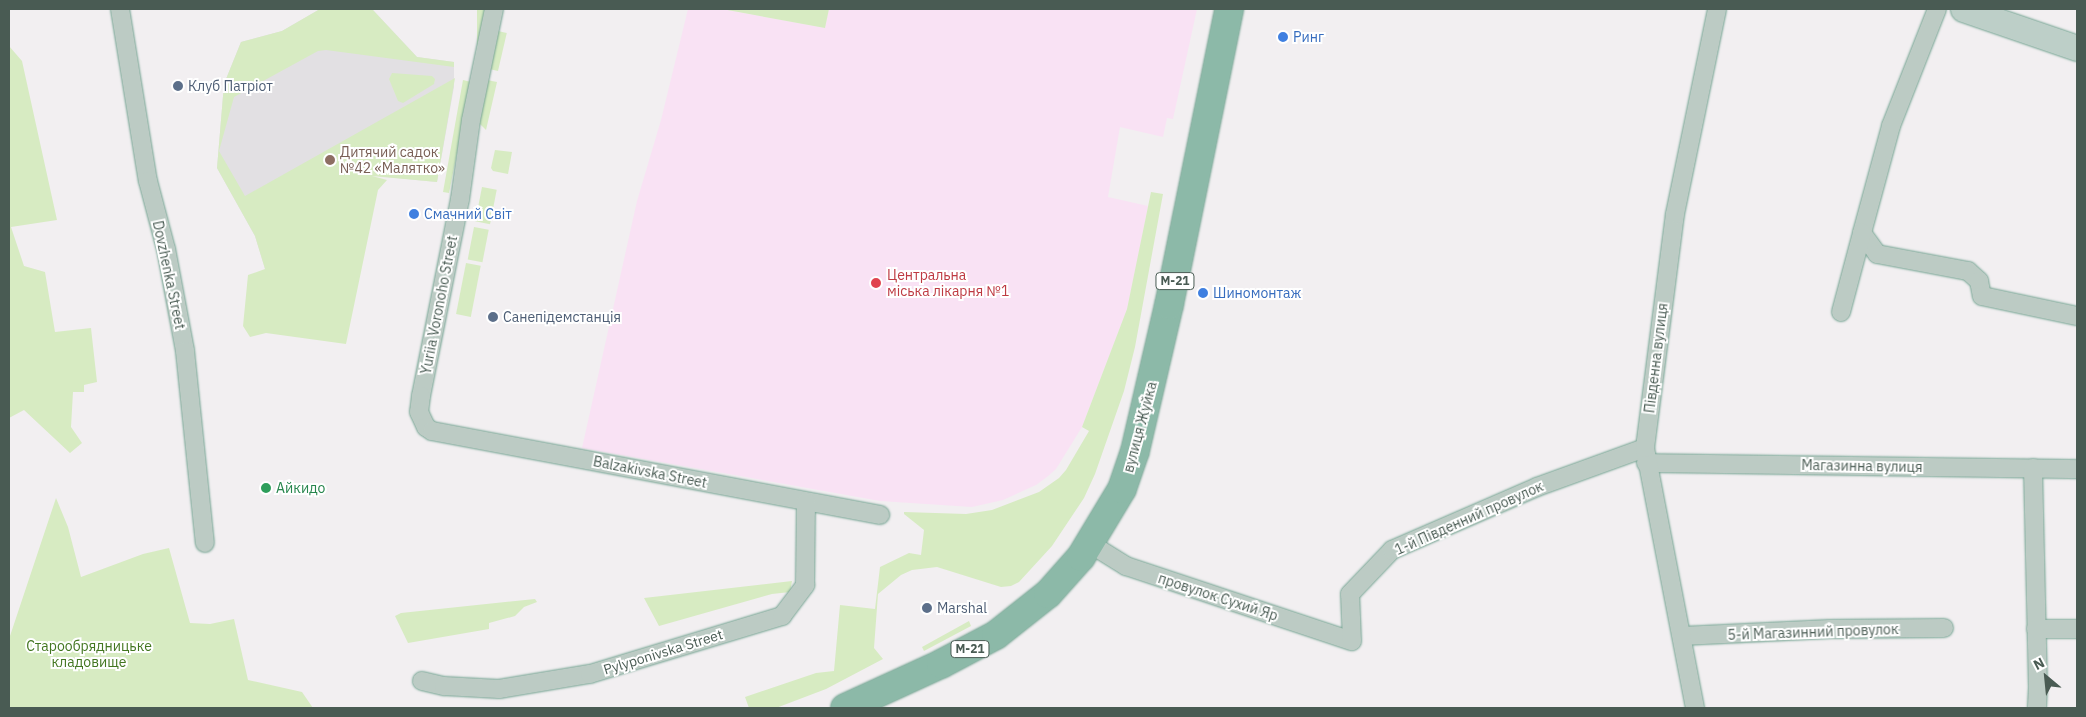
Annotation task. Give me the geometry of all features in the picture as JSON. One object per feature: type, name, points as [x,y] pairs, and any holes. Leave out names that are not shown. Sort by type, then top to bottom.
[{"type":"highway","name":"вулиця Жуйка","points":[[845,708],[941,664],[996,635],[1048,594],[1081,557],[1122,489],[1135,451],[1170,305],[1229,9]]},
{"type":"main road","points":[[1963,9],[2077,48]]},
{"type":"main road","points":[[1994,9],[2077,36]]},
{"type":"street","name":"Dovzhenka Street","points":[[120,9],[148,181],[166,249],[185,351],[205,543]]},
{"type":"street","name":"Yuriia Voronoho Street","points":[[424,424],[419,412],[421,396],[460,199],[471,120],[494,9]]},
{"type":"street","name":"Південна вулиця","points":[[1695,708],[1645,455],[1674,214],[1717,9]]},
{"type":"street","points":[[1841,312],[1891,126],[1937,9]]},
{"type":"street","points":[[1862,233],[1877,254],[1968,271],[1979,281],[1982,296],[2077,316]]},
{"type":"street","name":"Balzakivska Street","points":[[424,424],[432,431],[880,515]]},
{"type":"street","name":"Магазинна вулиця","points":[[1645,455],[2077,469]]},
{"type":"street","name":"1-й Південний провулок","points":[[1352,640],[1350,594],[1392,550],[1537,487],[1645,455]]},
{"type":"street","points":[[2033,468],[2037,708]]},
{"type":"street","name":"Pylyponivska Street","points":[[422,681],[444,686],[499,689],[590,674],[782,616],[805,585],[806,502]]},
{"type":"street","name":"провулок Сухий Яр","points":[[1089,543],[1126,566],[1352,640]]},
{"type":"street","name":"5-й Магазинний провулок","points":[[1682,636],[1830,629],[1944,628]]},
{"type":"street","points":[[2036,629],[2077,629]]},
{"type":"shaded area","name":"Дитячий садок №42 «Малятко»","points":[[320,9],[372,9],[417,57],[454,62],[454,87],[437,182],[367,175],[278,311],[255,236],[217,168],[224,84],[241,42],[282,31]]},
{"type":"shaded area","name":"Центральна міська лікарня №1","points":[[688,9],[722,9],[825,28],[829,9],[1197,9],[1173,119],[1167,118],[1163,137],[1120,127],[1108,197],[1148,206],[1138,257],[1127,309],[1082,427],[1056,469],[1047,477],[1036,485],[1003,500],[972,507],[880,501],[582,448],[637,201],[661,120]]},
{"type":"green space","name":"Дитячий садок №42 «Малятко»","points":[[320,9],[372,9],[417,57],[454,62],[454,67],[326,50],[318,51],[234,97],[219,151],[245,196],[455,78],[437,182],[372,176],[387,180],[378,190],[346,344],[266,333],[250,337],[243,326],[248,275],[265,269],[255,236],[217,168],[224,84],[241,42],[282,31]]},
{"type":"green space","points":[[477,9],[486,9],[486,47],[477,47]]},
{"type":"green space","points":[[722,9],[829,9],[825,28]]},
{"type":"green space","points":[[498,31],[507,33],[498,71],[489,69]]},
{"type":"green space","points":[[9,46],[22,61],[57,220],[11,227],[24,266],[45,272],[55,332],[91,328],[97,382],[84,385],[84,392],[73,392],[71,427],[82,443],[70,453],[24,410],[9,418]]},
{"type":"green space","points":[[392,73],[432,76],[435,79],[434,84],[403,103],[398,101],[389,79]]},
{"type":"green space","points":[[463,80],[471,82],[449,193],[443,192]]},
{"type":"green space","points":[[487,80],[497,82],[486,130],[479,123]]},
{"type":"green space","points":[[495,150],[512,152],[508,174],[493,171],[491,168]]},
{"type":"green space","points":[[482,187],[497,190],[490,224],[475,221]]},
{"type":"green space","points":[[1151,192],[1163,194],[1135,347],[1124,391],[1095,474],[1084,498],[1052,546],[1019,582],[1011,586],[1001,587],[937,567],[912,570],[901,575],[878,594],[874,648],[883,659],[826,689],[776,708],[749,708],[745,697],[816,673],[834,671],[840,605],[875,609],[880,567],[909,553],[921,555],[924,530],[904,512],[966,514],[992,510],[1039,492],[1059,478],[1066,470],[1089,431],[1082,427],[1127,309]]},
{"type":"green space","points":[[474,227],[489,230],[482,262],[468,259]]},
{"type":"green space","points":[[466,263],[481,266],[471,317],[456,314]]},
{"type":"green space","name":"Старообрядницьке кладовище","points":[[56,498],[68,527],[81,577],[143,554],[169,548],[190,623],[210,624],[234,619],[248,680],[302,692],[313,708],[12,708],[9,706],[9,639]]},
{"type":"green space","points":[[792,581],[790,592],[772,594],[659,626],[644,598]]},
{"type":"green space","points":[[535,599],[537,602],[524,607],[515,616],[489,623],[489,629],[408,643],[395,616],[401,613]]},
{"type":"green space","points":[[969,621],[971,626],[924,651],[922,647]]},
{"type":"place","name":"Ринг","points":[[1283,37]]},
{"type":"place","name":"Клуб Патріот","points":[[178,86]]},
{"type":"place","name":"Дитячий садок №42 «Малятко»","points":[[330,160]]},
{"type":"place","name":"Смачний Світ","points":[[414,214]]},
{"type":"place","name":"Центральна міська лікарня №1","points":[[876,283]]},
{"type":"place","name":"Шиномонтаж","points":[[1203,293]]},
{"type":"place","name":"Санепідемстанція","points":[[493,317]]},
{"type":"place","name":"Айкидо","points":[[266,488]]},
{"type":"place","name":"Marshal","points":[[927,608]]}]
